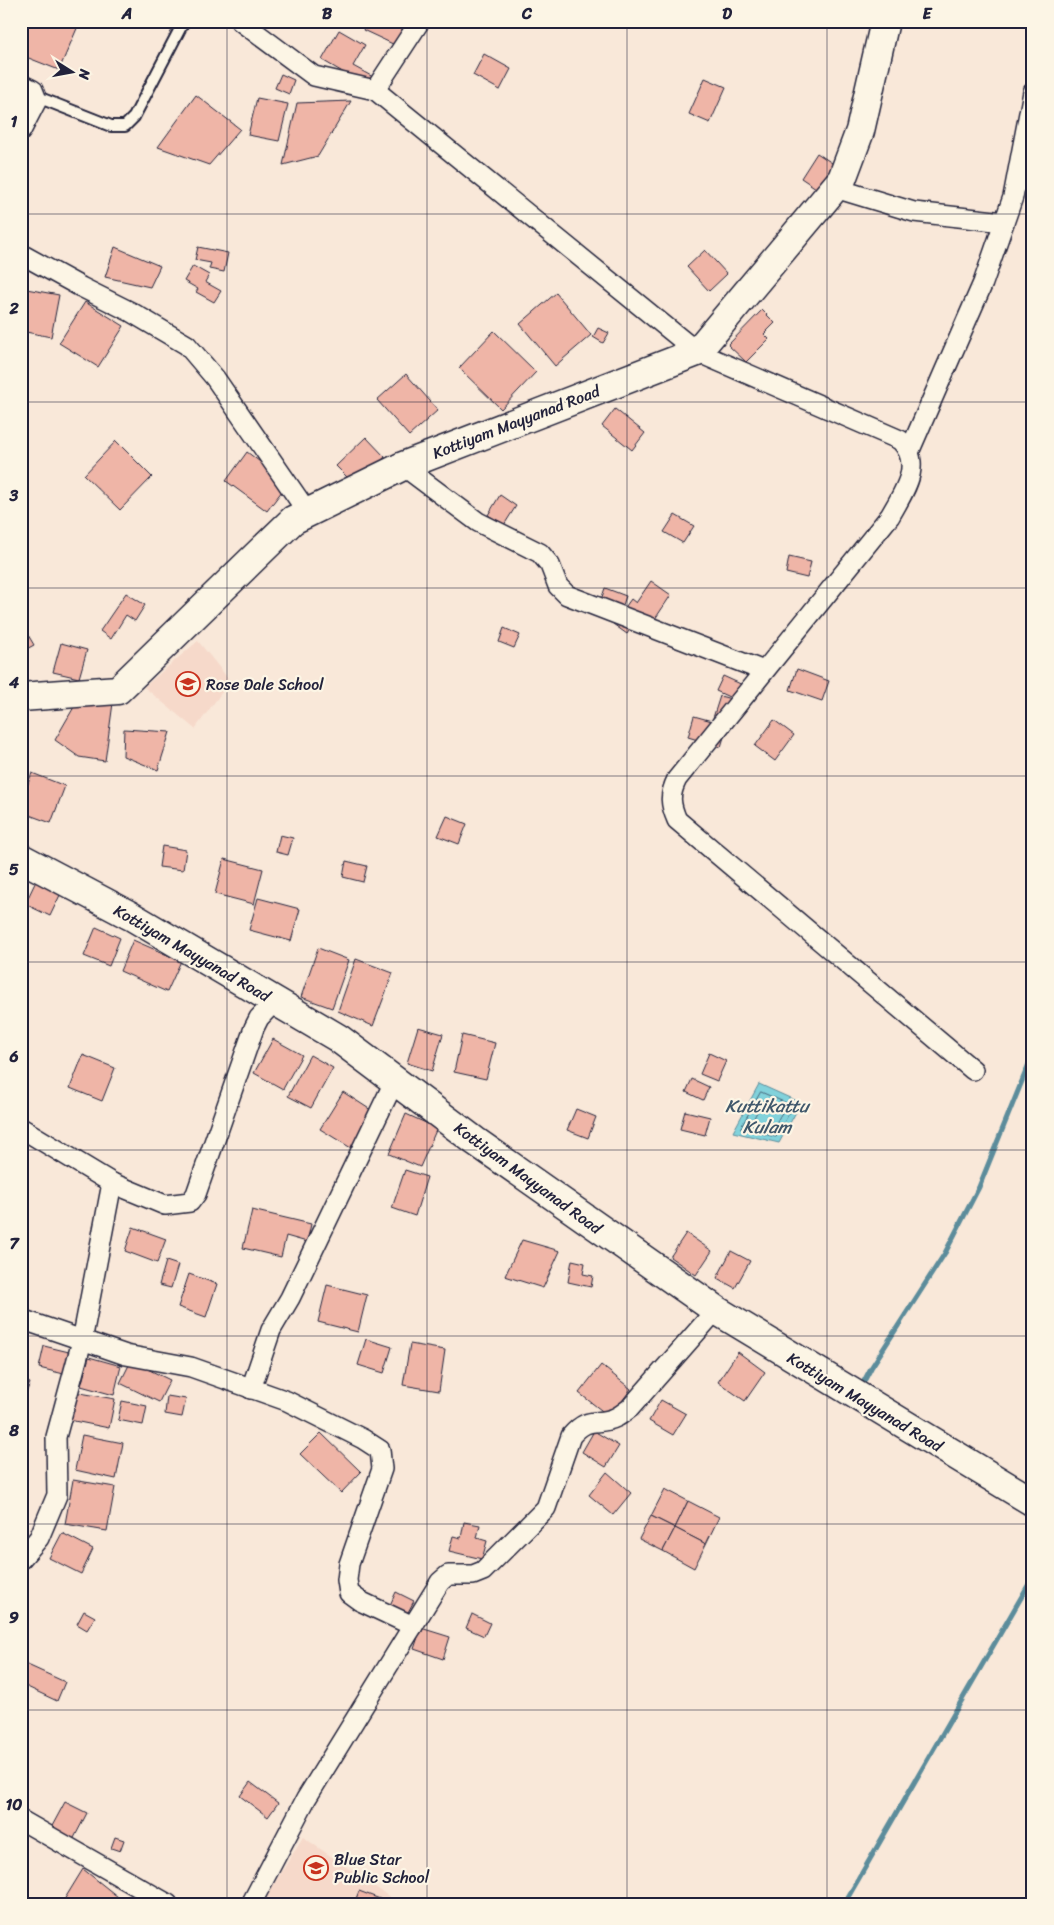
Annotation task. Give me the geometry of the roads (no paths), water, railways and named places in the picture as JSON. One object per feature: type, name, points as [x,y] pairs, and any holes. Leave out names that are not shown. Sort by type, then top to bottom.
[{"type":"street","points":[[240,21],[314,76],[375,90],[697,352],[900,440],[910,450]]},
{"type":"street","points":[[375,90],[420,21]]},
{"type":"street","name":"Kottiyam Mayyanad Road","points":[[21,697],[118,690],[293,520],[403,466],[697,352],[835,188],[847,169],[860,131],[885,21]]},
{"type":"street","points":[[21,131],[37,100],[28,90]]},
{"type":"street","points":[[973,1070],[677,820],[670,806],[670,792],[677,779],[890,516],[910,474],[912,462],[910,450],[984,283],[1013,197],[1033,92]]},
{"type":"street","points":[[835,188],[914,212],[1004,222]]},
{"type":"street","points":[[21,254],[81,288],[131,312],[187,346],[215,378],[308,512]]},
{"type":"street","points":[[403,466],[478,522],[540,553],[550,565],[558,586],[567,595],[764,671]]},
{"type":"street","name":"Kottiyam Mayyanad Road","points":[[21,858],[131,916],[338,1038],[475,1141],[716,1310],[1033,1502]]},
{"type":"street","points":[[21,1128],[112,1183],[165,1205],[190,1202],[196,1194],[254,1028],[260,1018],[276,1001]]},
{"type":"street","points":[[251,1388],[271,1330],[290,1298],[395,1080]]},
{"type":"street","points":[[21,1559],[39,1538],[50,1518],[57,1495],[56,1437],[82,1340],[112,1183]]},
{"type":"street","points":[[251,1904],[306,1799],[440,1582],[448,1575],[473,1575],[483,1571],[546,1508],[571,1436],[579,1427],[588,1422],[616,1418],[630,1408],[716,1310]]},
{"type":"street","points":[[21,1319],[126,1355],[191,1367],[287,1401],[363,1439],[380,1450],[382,1470],[349,1564],[347,1580],[349,1593],[360,1601],[413,1626]]},
{"type":"street","points":[[21,1820],[168,1904]]},
{"type":"lane","points":[[28,90],[111,126],[124,126],[134,117],[184,21]]},
{"type":"water","name":"Kuttikattu Kulam","points":[[759,1084],[801,1103],[779,1143],[733,1132]]},
{"type":"waterway","points":[[866,1387],[862,1385],[871,1368],[945,1253],[979,1187],[1033,1054]]},
{"type":"waterway","points":[[844,1904],[1033,1577]]},
{"type":"place","name":"Rose Dale School","points":[[188,684]]},
{"type":"place","name":"Blue Star Public School","points":[[316,1868]]}]
